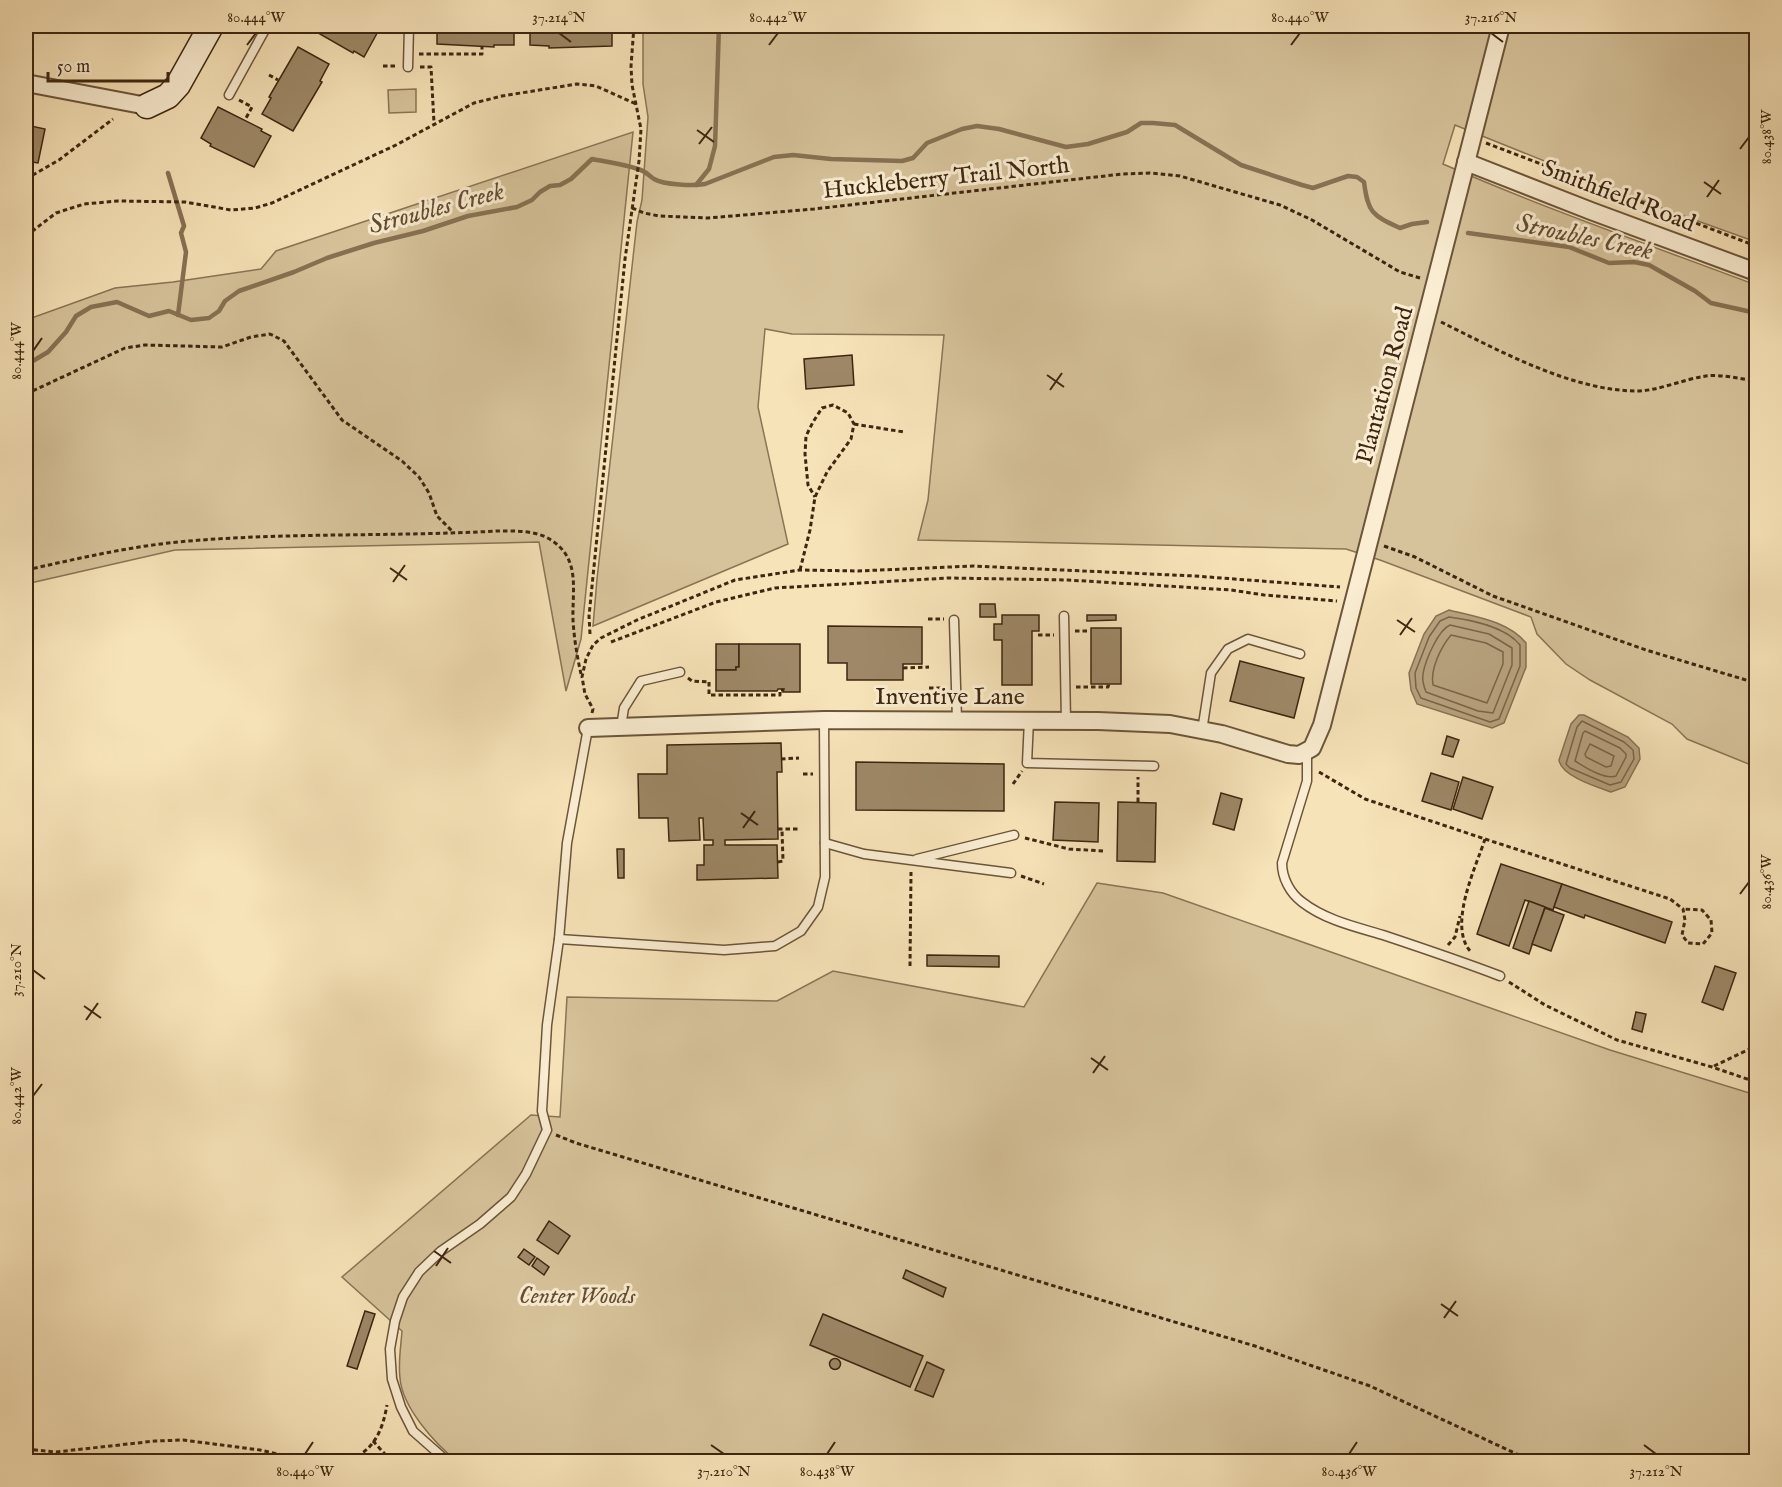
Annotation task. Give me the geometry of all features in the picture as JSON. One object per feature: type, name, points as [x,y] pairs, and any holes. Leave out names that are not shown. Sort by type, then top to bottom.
[{"type":"street","points":[[26,83],[147,106],[168,96],[178,85],[211,26]]},
{"type":"street","name":"Plantation Road","points":[[1307,753],[1316,743],[1322,725],[1501,26]]},
{"type":"street","name":"Smithfield Road","points":[[1466,162],[1756,272]]},
{"type":"street","name":"Inventive Lane","points":[[588,728],[824,720],[1029,720],[1170,724],[1222,734],[1288,754],[1307,753]]},
{"type":"lane","points":[[229,95],[267,26]]},
{"type":"lane","points":[[408,67],[409,26]]},
{"type":"lane","points":[[1064,616],[1066,721]]},
{"type":"lane","points":[[954,620],[957,720]]},
{"type":"lane","points":[[1202,730],[1211,673],[1228,649],[1248,639],[1300,654]]},
{"type":"lane","points":[[621,728],[624,708],[641,681],[680,672]]},
{"type":"lane","points":[[560,939],[724,950],[775,945],[801,931],[818,907],[825,877],[824,720]]},
{"type":"lane","points":[[1029,720],[1027,763],[1154,766]]},
{"type":"lane","points":[[448,1461],[413,1431],[401,1407],[392,1380],[390,1349],[394,1321],[403,1297],[419,1272],[441,1251],[480,1224],[511,1197],[526,1174],[547,1130],[542,1111],[547,1025],[560,939],[567,843],[588,728]]},
{"type":"lane","points":[[1307,753],[1307,781],[1282,863],[1282,874],[1288,887],[1300,901],[1315,911],[1345,923],[1459,960],[1500,976]]},
{"type":"lane","points":[[911,860],[1014,836]]},
{"type":"lane","points":[[825,843],[864,854],[1011,873]]},
{"type":"path","points":[[590,634],[589,616],[624,259],[639,161],[641,129],[631,66],[634,26]]},
{"type":"path","points":[[428,54],[482,54],[482,47]]},
{"type":"path","points":[[431,67],[434,123]]},
{"type":"path","points":[[269,75],[278,80]]},
{"type":"path","points":[[26,236],[56,213],[84,204],[118,201],[185,202],[231,210],[255,208],[272,203],[396,145],[474,103],[502,96],[577,84],[596,86],[636,104]]},
{"type":"path","points":[[245,120],[252,107]]},
{"type":"path","points":[[26,179],[59,160],[112,119]]},
{"type":"path","points":[[1481,141],[1756,246]]},
{"type":"path","name":"Huckleberry Trail North","points":[[632,208],[659,216],[708,218],[814,209],[1122,174],[1165,174],[1210,184],[1280,205],[1312,220],[1400,272],[1425,280]]},
{"type":"path","points":[[1437,320],[1500,352],[1578,381],[1614,390],[1638,392],[1709,375],[1756,381]]},
{"type":"path","points":[[26,394],[125,348],[145,345],[222,347],[251,337],[270,334],[284,341],[342,420],[402,461],[419,477],[429,493],[437,516],[454,533]]},
{"type":"path","points":[[800,570],[815,497],[827,472],[851,439],[854,424],[848,413],[833,405],[822,408],[806,436],[808,485],[815,497]]},
{"type":"path","points":[[854,424],[904,432]]},
{"type":"path","points":[[26,570],[117,550],[175,542],[230,538],[527,532],[550,539],[562,549],[571,562],[574,579],[573,618],[576,651],[585,694],[593,709],[588,728]]},
{"type":"path","points":[[1368,540],[1415,557],[1493,596],[1646,650],[1756,683]]},
{"type":"path","points":[[582,676],[586,659],[594,645],[609,633],[735,580],[800,570],[858,571],[973,566],[1079,569],[1356,595]]},
{"type":"path","points":[[611,642],[716,602],[775,588],[948,578],[1091,581],[1231,590],[1264,595],[1356,595]]},
{"type":"path","points":[[903,668],[929,667]]},
{"type":"path","points":[[692,681],[709,682],[709,695],[780,695],[780,690],[783,690]]},
{"type":"path","points":[[1075,687],[1108,687],[1109,684]]},
{"type":"path","points":[[1307,753],[1318,771],[1365,799],[1670,899],[1683,909],[1702,910],[1711,920],[1712,933],[1703,944],[1688,943],[1682,935],[1685,920],[1683,909]]},
{"type":"path","points":[[781,759],[800,758]]},
{"type":"path","points":[[1138,784],[1138,802]]},
{"type":"path","points":[[778,862],[783,861],[780,830],[800,830]]},
{"type":"path","points":[[1014,836],[1069,849],[1103,851]]},
{"type":"path","points":[[1419,947],[1438,949],[1449,945],[1455,937],[1485,839]]},
{"type":"path","points":[[777,853],[783,853]]},
{"type":"path","points":[[910,966],[911,860]]},
{"type":"path","points":[[1011,873],[1044,884]]},
{"type":"path","points":[[1462,911],[1462,929],[1468,949],[1476,956]]},
{"type":"path","points":[[1500,976],[1545,1005],[1617,1040],[1712,1066],[1756,1082]]},
{"type":"path","points":[[1712,1066],[1756,1046]]},
{"type":"path","points":[[547,1130],[576,1143],[1255,1346],[1370,1386],[1534,1461]]},
{"type":"path","points":[[343,1461],[353,1459],[367,1449],[381,1433],[392,1380]]},
{"type":"path","points":[[26,1449],[56,1452],[183,1440],[260,1450],[313,1461]]},
{"type":"path","points":[[373,1441],[392,1461]]},
{"type":"green space","points":[[643,26],[1756,26],[1756,242],[1656,206],[1455,125],[1443,164],[1560,212],[1756,285],[1756,767],[1687,739],[1672,724],[1590,680],[1566,664],[1537,634],[1531,617],[1346,549],[918,540],[928,500],[944,335],[792,334],[765,329],[758,407],[788,544],[593,626],[637,222],[642,200],[648,117],[643,84]]},
{"type":"green space","points":[[416,89],[416,112],[389,113],[388,90]]},
{"type":"green space","points":[[633,132],[581,639],[566,691],[539,542],[175,550],[26,584],[26,320],[115,288],[261,269],[276,251]]},
{"type":"green space","name":"Center Woods","points":[[1097,883],[1163,893],[1610,1050],[1756,1095],[1756,1461],[457,1461],[421,1424],[402,1389],[399,1366],[402,1331],[342,1277],[531,1115],[560,1117],[567,997],[777,1001],[833,971],[1024,1007]]},
{"type":"water","points":[[1449,610],[1501,625],[1526,643],[1526,667],[1504,723],[1492,728],[1417,704],[1411,690],[1409,673],[1424,634],[1436,616]]},
{"type":"water","points":[[1579,715],[1584,715],[1628,737],[1639,748],[1640,759],[1625,787],[1611,792],[1580,780],[1561,766],[1559,760],[1571,724]]},
{"type":"building","points":[[306,26],[381,26],[364,57]]},
{"type":"building","points":[[437,26],[514,26],[514,45],[494,45],[494,47],[437,44]]},
{"type":"building","points":[[530,26],[612,26],[612,46],[549,48],[549,46],[530,45]]},
{"type":"building","points":[[298,47],[329,64],[320,81],[322,82],[293,131],[262,114],[271,98],[269,97]]},
{"type":"building","points":[[218,107],[262,129],[261,131],[271,136],[254,167],[210,146],[211,144],[201,138]]},
{"type":"building","points":[[26,125],[45,129],[38,163],[26,161]]},
{"type":"building","points":[[852,355],[854,385],[806,389],[804,359]]},
{"type":"building","points":[[980,604],[995,604],[996,617],[980,617]]},
{"type":"building","points":[[1002,615],[1039,615],[1039,631],[1032,631],[1032,685],[1002,685],[1002,640],[994,640],[994,624],[1002,624]]},
{"type":"building","points":[[1087,615],[1116,615],[1116,620],[1087,621]]},
{"type":"building","points":[[828,626],[922,627],[922,664],[903,664],[903,680],[847,680],[847,663],[828,663]]},
{"type":"building","points":[[1091,628],[1121,628],[1121,684],[1091,684]]},
{"type":"building","points":[[716,644],[739,644],[739,667],[736,667],[736,670],[716,670]]},
{"type":"building","points":[[739,644],[800,644],[800,692],[783,692],[784,689],[716,691],[716,670],[736,670],[736,667],[739,667]]},
{"type":"building","points":[[1240,661],[1304,678],[1294,718],[1230,701]]},
{"type":"building","points":[[1447,736],[1459,740],[1453,757],[1442,754]]},
{"type":"building","points":[[781,743],[782,772],[777,772],[778,839],[725,840],[725,845],[777,845],[778,878],[697,880],[697,865],[704,865],[704,845],[713,845],[713,840],[704,840],[703,818],[699,818],[700,840],[669,841],[668,818],[639,818],[638,774],[667,774],[667,745]]},
{"type":"building","points":[[856,762],[1004,764],[1004,811],[856,810]]},
{"type":"building","points":[[1431,773],[1459,782],[1451,810],[1422,801]]},
{"type":"building","points":[[1463,777],[1493,787],[1482,819],[1453,809]]},
{"type":"building","points":[[1221,793],[1242,799],[1234,830],[1213,824]]},
{"type":"building","points":[[1055,802],[1099,803],[1098,842],[1053,840]]},
{"type":"building","points":[[1118,802],[1156,803],[1155,862],[1117,861]]},
{"type":"building","points":[[617,849],[624,849],[624,878],[618,878]]},
{"type":"building","points":[[1501,864],[1562,884],[1553,910],[1525,900],[1509,946],[1477,934]]},
{"type":"building","points":[[1562,884],[1672,922],[1665,943],[1585,915],[1584,918],[1554,907]]},
{"type":"building","points":[[1529,901],[1545,907],[1529,954],[1513,948]]},
{"type":"building","points":[[1545,908],[1564,915],[1551,951],[1532,944]]},
{"type":"building","points":[[927,955],[999,956],[999,967],[927,966]]},
{"type":"building","points":[[1715,966],[1736,973],[1723,1010],[1702,1002]]},
{"type":"building","points":[[1636,1012],[1646,1014],[1642,1032],[1632,1029]]},
{"type":"building","points":[[549,1221],[570,1236],[558,1254],[537,1240]]},
{"type":"building","points":[[524,1249],[535,1257],[529,1265],[518,1257]]},
{"type":"building","points":[[537,1258],[549,1267],[544,1275],[532,1266]]},
{"type":"building","points":[[906,1270],[946,1288],[943,1297],[903,1278]]},
{"type":"building","points":[[365,1311],[375,1314],[357,1369],[347,1366]]},
{"type":"building","points":[[823,1314],[923,1356],[910,1387],[810,1345]]},
{"type":"building","points":[[835,1358],[841,1364],[835,1370],[829,1364]]},
{"type":"building","points":[[927,1362],[944,1370],[933,1397],[915,1390]]},
{"type":"waterway","points":[[696,185],[709,169],[715,146],[719,26]]},
{"type":"waterway","name":"Stroubles Creek","points":[[26,365],[48,352],[66,332],[76,316],[91,307],[117,302],[149,316],[169,311],[191,320],[209,318],[219,311],[225,301],[239,291],[327,258],[468,216],[517,207],[532,200],[550,186],[560,185],[571,179],[592,159],[641,170],[665,183],[700,185],[774,157],[793,155],[831,159],[902,161],[913,158],[927,143],[962,129],[977,126],[999,129],[1066,147],[1088,144],[1127,132],[1141,123],[1153,123],[1175,125],[1241,165],[1313,188],[1348,176],[1357,177],[1364,182],[1367,200],[1373,212],[1383,220],[1400,228],[1427,222]]},
{"type":"waterway","points":[[168,173],[184,226],[181,233],[186,252],[178,315]]},
{"type":"waterway","name":"Stroubles Creek","points":[[1468,233],[1569,247],[1609,263],[1634,262],[1649,265],[1695,291],[1711,303],[1756,313]]}]
